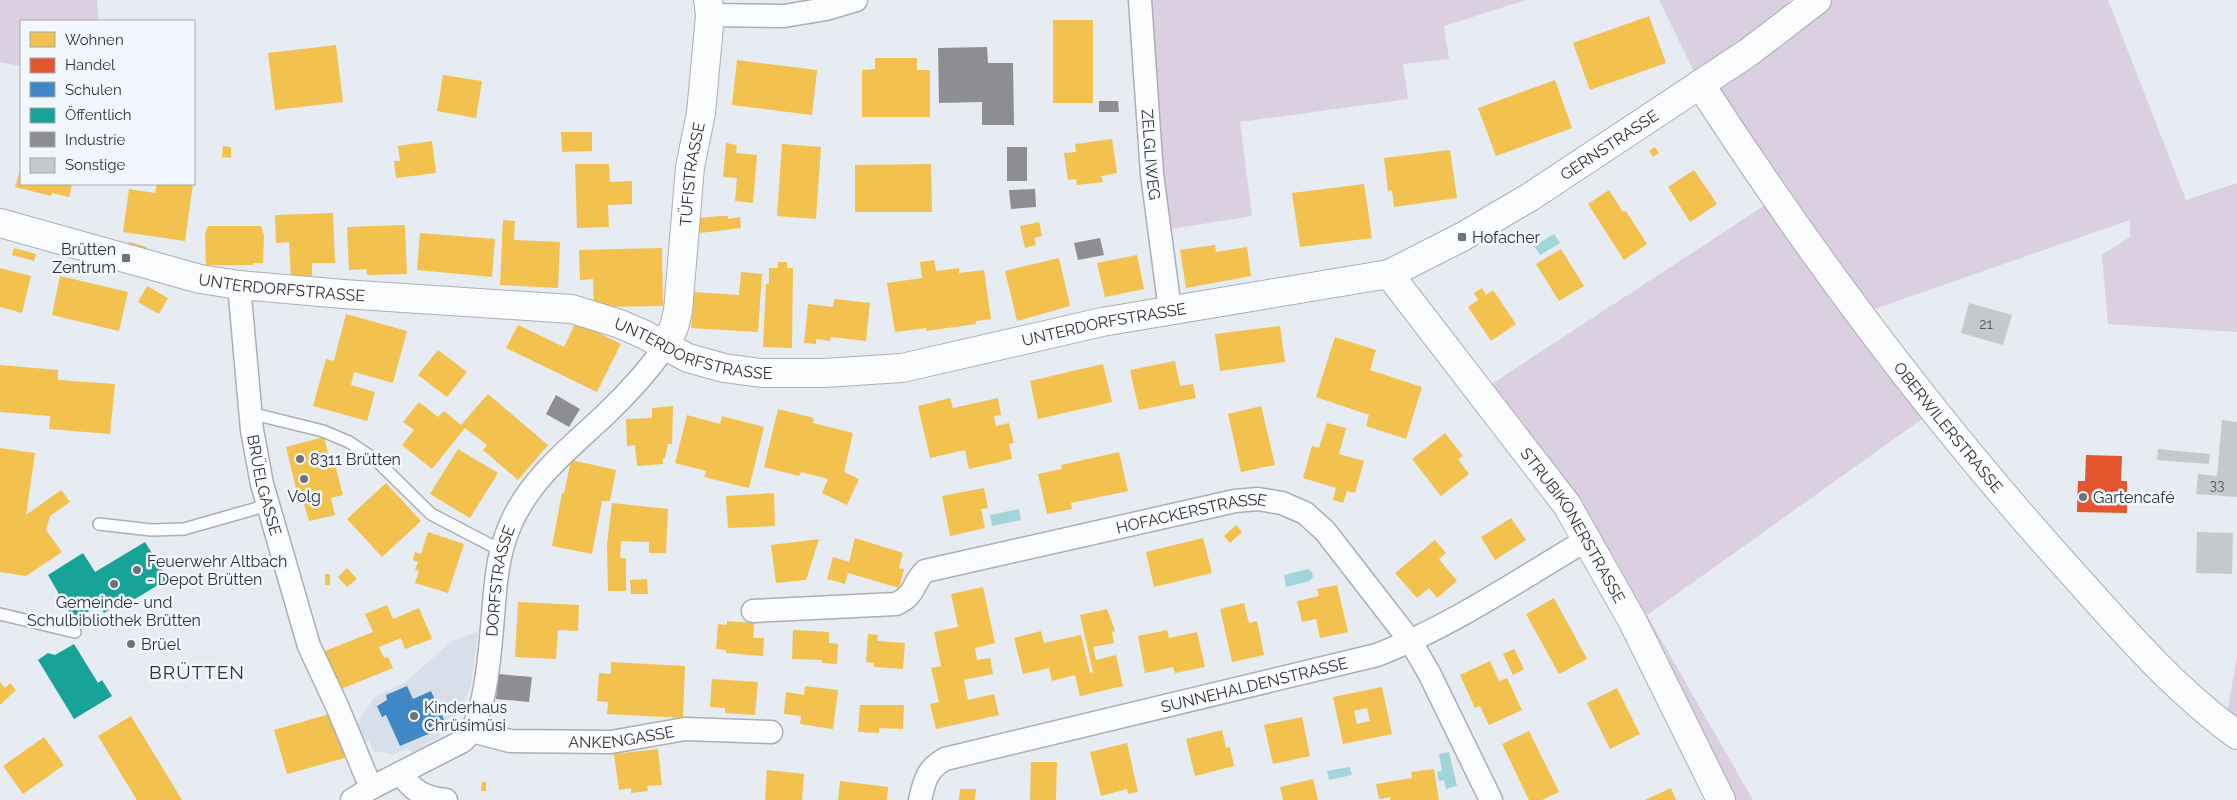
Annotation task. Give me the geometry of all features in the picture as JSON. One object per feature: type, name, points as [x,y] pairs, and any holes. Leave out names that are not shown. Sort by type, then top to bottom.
[{"type":"street","points":[[709,7],[784,16],[856,0]]},
{"type":"street","name":"ZELGLIWEG","points":[[1140,0],[1152,174],[1170,310]]},
{"type":"street","name":"GERNSTRASSE","points":[[1389,274],[1509,210],[1749,52],[1817,0]]},
{"type":"street","name":"TÜFISTRASSE","points":[[665,347],[674,327],[678,311],[690,167],[701,113],[709,7]]},
{"type":"street","name":"OBERWILERSTRASSE","points":[[1700,84],[1760,174],[1859,314],[1910,382],[1978,466],[2125,631],[2188,694],[2237,735]]},
{"type":"street","name":"UNTERDORFSTRASSE","points":[[0,223],[200,279],[239,285],[572,309],[628,327],[665,347],[701,363],[761,373],[824,373],[892,369],[1102,322],[1291,292],[1389,274]]},
{"type":"street","name":"STRUBIKONERSTRASSE","points":[[1389,274],[1546,477],[1588,539],[1633,622],[1721,800]]},
{"type":"street","name":"BRÜELGASSE","points":[[239,285],[250,413],[258,464],[268,505],[309,646],[337,706],[371,788]]},
{"type":"street","name":"DORFSTRASSE","points":[[472,731],[480,707],[486,678],[496,576],[511,524],[537,481],[616,405],[654,363],[665,347]]},
{"type":"street","name":"HOFACKERSTRASSE","points":[[753,611],[896,604],[908,598],[918,579],[925,571],[1214,506],[1258,499],[1282,503],[1305,513],[1325,531],[1411,642],[1429,673],[1491,800]]},
{"type":"street","name":"SUNNEHALDENSTRASSE","points":[[920,800],[924,782],[931,767],[944,759],[1377,655],[1411,642],[1437,629],[1588,539]]},
{"type":"street","name":"ANKENGASSE","points":[[472,731],[510,740],[611,742],[685,729],[770,732]]},
{"type":"street","points":[[352,800],[371,788],[461,742],[472,731]]},
{"type":"street","points":[[401,773],[416,791],[430,797],[446,800]]},
{"type":"lane","points":[[250,413],[323,432],[354,444],[376,460],[431,514],[502,551]]},
{"type":"lane","points":[[99,524],[151,530],[184,528],[268,505]]},
{"type":"lane","points":[[0,614],[75,632]]},
{"type":"shaded area","points":[[0,0],[97,0],[98,20],[20,20],[20,66],[0,62]]},
{"type":"shaded area","points":[[1140,0],[1526,0],[1444,26],[1449,59],[1403,64],[1408,99],[1240,122],[1252,216],[1159,231]]},
{"type":"shaded area","points":[[1659,0],[1789,0],[1790,21],[1817,0],[2108,0],[2186,200],[2237,183],[2237,332],[2108,324],[2102,255],[2130,237],[2130,220],[1860,314],[1933,411],[1647,615],[1753,800],[1721,800],[1633,622],[1481,391],[1776,198],[1700,84]]},
{"type":"shaded area","points":[[478,632],[471,685],[460,714],[439,737],[412,753],[408,748],[392,755],[379,751],[375,753],[369,741],[362,744],[354,727],[375,697],[407,681],[453,640]]},
{"type":"shaded area","points":[[2237,656],[2237,735],[2225,726]]},
{"type":"water","points":[[1554,234],[1560,243],[1540,255],[1534,246]]},
{"type":"water","points":[[1019,509],[1021,520],[992,526],[990,515]]},
{"type":"water","points":[[1308,569],[1312,572],[1313,577],[1310,581],[1286,587],[1284,575]]},
{"type":"water","points":[[1449,752],[1457,786],[1446,789],[1444,780],[1439,781],[1437,772],[1442,771],[1439,754]]},
{"type":"water","points":[[1350,767],[1352,775],[1329,780],[1327,771]]},
{"type":"building: Wohnen","points":[[1649,16],[1666,63],[1590,90],[1573,43]]},
{"type":"building: Wohnen","points":[[1053,20],[1093,20],[1093,103],[1053,103]]},
{"type":"building: Wohnen","points":[[336,45],[343,102],[275,110],[268,53]]},
{"type":"building: Wohnen","points":[[875,58],[917,58],[917,70],[930,70],[930,117],[862,117],[862,70],[875,69]]},
{"type":"building: Wohnen","points":[[737,60],[817,70],[812,115],[732,105]]},
{"type":"building: Wohnen","points":[[443,75],[482,81],[476,118],[437,111]]},
{"type":"building: Wohnen","points":[[1555,80],[1572,128],[1496,156],[1478,108]]},
{"type":"building: Wohnen","points":[[561,132],[592,132],[592,151],[562,152]]},
{"type":"building: Wohnen","points":[[1112,139],[1117,173],[1101,176],[1103,182],[1077,185],[1076,179],[1068,180],[1064,153],[1076,152],[1075,144]]},
{"type":"building: Wohnen","points":[[432,141],[436,173],[396,178],[394,161],[400,161],[398,146]]},
{"type":"building: Wohnen","points":[[726,143],[737,145],[736,153],[757,155],[753,203],[735,201],[737,178],[723,177]]},
{"type":"building: Wohnen","points":[[782,144],[821,147],[816,219],[777,216]]},
{"type":"building: Wohnen","points":[[223,146],[231,147],[231,158],[222,157]]},
{"type":"building: Wohnen","points":[[1655,147],[1659,153],[1653,157],[1649,151]]},
{"type":"building: Wohnen","points":[[1450,150],[1457,198],[1394,207],[1392,190],[1388,191],[1384,158]]},
{"type":"building: Wohnen","points":[[575,164],[609,164],[610,182],[632,181],[632,204],[608,205],[609,227],[577,228]]},
{"type":"building: Wohnen","points":[[931,164],[932,212],[855,212],[855,165]]},
{"type":"building: Wohnen","points":[[20,170],[20,185],[72,185],[69,197],[52,193],[51,196],[15,187]]},
{"type":"building: Wohnen","points":[[1694,170],[1717,204],[1690,222],[1668,187]]},
{"type":"building: Wohnen","points":[[1364,184],[1372,238],[1300,247],[1292,193]]},
{"type":"building: Wohnen","points":[[157,185],[193,185],[185,241],[123,232],[129,189],[155,193]]},
{"type":"building: Wohnen","points":[[1609,190],[1623,212],[1626,211],[1647,244],[1624,260],[1588,204]]},
{"type":"building: Wohnen","points":[[333,213],[335,263],[312,263],[312,276],[291,277],[289,242],[276,243],[275,215]]},
{"type":"building: Wohnen","points":[[728,216],[728,219],[740,217],[741,228],[700,233],[698,218]]},
{"type":"building: Wohnen","points":[[503,220],[515,221],[514,240],[560,242],[558,288],[500,285]]},
{"type":"building: Wohnen","points":[[1039,222],[1042,236],[1034,238],[1036,245],[1025,248],[1020,226]]},
{"type":"building: Wohnen","points":[[405,225],[407,274],[367,275],[366,269],[349,270],[347,227]]},
{"type":"building: Wohnen","points":[[208,226],[261,226],[264,235],[263,263],[253,263],[253,265],[206,265],[205,234]]},
{"type":"building: Wohnen","points":[[420,233],[495,239],[492,277],[417,270]]},
{"type":"building: Wohnen","points":[[129,242],[147,247],[145,253],[127,248]]},
{"type":"building: Wohnen","points":[[1215,245],[1216,252],[1247,247],[1251,276],[1186,288],[1180,250]]},
{"type":"building: Wohnen","points":[[14,248],[36,254],[34,261],[12,255]]},
{"type":"building: Wohnen","points":[[662,248],[663,306],[594,307],[593,279],[580,280],[579,250]]},
{"type":"building: Wohnen","points":[[1561,249],[1584,286],[1559,301],[1536,264]]},
{"type":"building: Wohnen","points":[[1137,255],[1144,289],[1105,297],[1097,263]]},
{"type":"building: Wohnen","points":[[1059,258],[1070,306],[1017,321],[1005,271]]},
{"type":"building: Wohnen","points":[[934,260],[936,271],[959,268],[959,273],[984,270],[991,319],[976,321],[976,324],[926,331],[926,328],[895,332],[887,283],[922,278],[920,262]]},
{"type":"building: Wohnen","points":[[778,262],[787,262],[787,268],[793,268],[792,348],[763,347],[766,284],[769,284],[769,268],[778,268]]},
{"type":"building: Wohnen","points":[[0,268],[31,276],[22,313],[0,307]]},
{"type":"building: Wohnen","points":[[741,272],[762,274],[758,332],[691,328],[694,292],[739,295]]},
{"type":"building: Wohnen","points":[[60,276],[128,292],[119,331],[52,315]]},
{"type":"building: Wohnen","points":[[147,286],[168,298],[159,314],[138,302]]},
{"type":"building: Wohnen","points":[[1482,288],[1486,295],[1493,290],[1516,324],[1491,341],[1468,307],[1478,300],[1474,293]]},
{"type":"building: Wohnen","points":[[834,299],[870,303],[866,341],[831,337],[830,341],[816,339],[816,344],[804,343],[808,304],[833,307]]},
{"type":"building: Wohnen","points":[[346,314],[407,331],[393,383],[354,372],[351,385],[375,392],[367,421],[313,406],[326,359],[334,361]]},
{"type":"building: Wohnen","points":[[576,322],[621,344],[597,392],[506,348],[518,325],[564,347]]},
{"type":"building: Wohnen","points":[[1280,326],[1285,362],[1220,371],[1215,334]]},
{"type":"building: Wohnen","points":[[1335,337],[1376,350],[1370,370],[1422,387],[1406,439],[1366,426],[1369,415],[1316,397]]},
{"type":"building: Wohnen","points":[[438,350],[467,372],[447,397],[418,375]]},
{"type":"building: Wohnen","points":[[1175,361],[1180,386],[1193,384],[1196,398],[1139,410],[1130,370]]},
{"type":"building: Wohnen","points":[[1103,364],[1112,402],[1038,419],[1030,381]]},
{"type":"building: Wohnen","points":[[0,365],[58,370],[58,380],[115,384],[110,434],[49,429],[50,416],[0,412]]},
{"type":"building: Wohnen","points":[[488,394],[548,445],[518,480],[483,450],[487,445],[465,428],[432,469],[402,445],[414,430],[403,422],[419,402],[438,417],[444,411],[461,425]]},
{"type":"building: Wohnen","points":[[950,398],[953,408],[998,398],[1001,415],[994,416],[996,426],[1009,423],[1014,443],[1009,444],[1012,459],[969,469],[965,450],[930,458],[918,406]]},
{"type":"building: Wohnen","points":[[673,406],[672,444],[668,444],[663,464],[637,466],[635,445],[627,446],[626,419],[652,418],[652,408]]},
{"type":"building: Wohnen","points":[[1261,406],[1275,465],[1241,472],[1228,414]]},
{"type":"building: Wohnen","points":[[778,409],[814,418],[813,423],[853,433],[844,472],[859,479],[847,505],[822,493],[828,479],[801,472],[799,476],[764,467]]},
{"type":"building: Wohnen","points":[[687,415],[720,424],[722,416],[764,427],[749,488],[704,477],[706,471],[675,463]]},
{"type":"building: Wohnen","points":[[1327,423],[1346,428],[1339,454],[1364,461],[1355,493],[1347,491],[1343,503],[1333,500],[1336,488],[1303,478],[1312,446],[1319,448]]},
{"type":"building: Wohnen","points":[[1445,433],[1463,456],[1458,459],[1469,474],[1441,496],[1412,459]]},
{"type":"building: Wohnen","points":[[324,437],[330,462],[334,461],[343,495],[331,498],[335,515],[309,521],[304,504],[300,505],[286,447]]},
{"type":"building: Wohnen","points":[[0,448],[35,453],[26,515],[61,490],[70,502],[50,516],[46,530],[62,552],[26,576],[0,572]]},
{"type":"building: Wohnen","points":[[458,449],[498,473],[470,518],[430,494]]},
{"type":"building: Wohnen","points":[[1119,452],[1128,491],[1071,503],[1072,509],[1047,514],[1038,474],[1062,469],[1061,465]]},
{"type":"building: Wohnen","points":[[571,460],[616,470],[610,501],[602,501],[592,554],[552,546],[562,493],[564,493]]},
{"type":"building: Wohnen","points":[[386,483],[421,521],[382,557],[347,519]]},
{"type":"building: Wohnen","points":[[984,488],[988,508],[981,509],[985,528],[950,536],[942,496]]},
{"type":"building: Wohnen","points":[[774,493],[775,526],[728,528],[726,496]]},
{"type":"building: Wohnen","points":[[612,503],[668,509],[666,553],[649,553],[649,542],[621,541],[620,558],[626,558],[626,591],[608,591],[607,545]]},
{"type":"building: Wohnen","points":[[1511,518],[1526,540],[1495,560],[1481,537]]},
{"type":"building: Wohnen","points":[[1236,525],[1242,532],[1230,543],[1224,536]]},
{"type":"building: Wohnen","points":[[428,532],[464,544],[448,593],[415,583],[419,571],[415,570],[418,562],[413,560],[415,552],[421,554]]},
{"type":"building: Wohnen","points":[[855,538],[903,553],[899,568],[904,569],[899,588],[848,573],[845,584],[827,579],[833,557],[849,562]]},
{"type":"building: Wohnen","points":[[1203,538],[1212,573],[1154,587],[1146,552]]},
{"type":"building: Wohnen","points":[[819,539],[806,580],[776,583],[771,545]]},
{"type":"building: Wohnen","points":[[1435,540],[1446,553],[1439,559],[1457,581],[1437,598],[1429,588],[1417,598],[1395,573]]},
{"type":"building: Wohnen","points":[[347,568],[357,579],[347,587],[338,577]]},
{"type":"building: Wohnen","points":[[325,574],[330,574],[330,585],[325,585]]},
{"type":"building: Wohnen","points":[[647,579],[648,594],[631,594],[630,580]]},
{"type":"building: Wohnen","points":[[1337,585],[1348,632],[1320,638],[1316,619],[1302,622],[1297,601],[1319,596],[1317,589]]},
{"type":"building: Wohnen","points":[[983,587],[995,643],[975,648],[977,660],[990,658],[993,674],[964,680],[968,700],[994,694],[999,715],[936,729],[930,704],[939,702],[931,668],[941,666],[934,632],[958,627],[951,594]]},
{"type":"building: Wohnen","points":[[1554,598],[1587,659],[1559,674],[1526,614]]},
{"type":"building: Wohnen","points":[[518,602],[579,605],[578,631],[558,630],[556,659],[515,657]]},
{"type":"building: Wohnen","points":[[1244,603],[1249,623],[1257,621],[1264,655],[1232,662],[1220,609]]},
{"type":"building: Wohnen","points":[[387,605],[393,619],[419,608],[432,639],[405,649],[401,638],[379,647],[384,658],[388,657],[393,668],[336,691],[320,653],[373,632],[365,614]]},
{"type":"building: Wohnen","points":[[1107,609],[1115,631],[1112,632],[1114,643],[1093,647],[1096,660],[1116,655],[1123,686],[1080,696],[1075,675],[1052,681],[1049,668],[1023,674],[1014,638],[1041,631],[1044,643],[1081,635],[1090,673],[1093,672],[1080,615]]},
{"type":"building: Wohnen","points":[[727,621],[754,623],[753,638],[764,638],[763,656],[726,653],[726,650],[716,649],[718,624],[727,625]]},
{"type":"building: Wohnen","points":[[793,630],[829,632],[829,643],[838,644],[837,664],[822,663],[822,660],[792,659]]},
{"type":"building: Wohnen","points":[[1167,630],[1169,638],[1197,632],[1205,667],[1175,673],[1173,667],[1145,673],[1138,636]]},
{"type":"building: Wohnen","points":[[868,634],[878,635],[877,641],[905,643],[903,669],[874,667],[874,663],[866,662]]},
{"type":"building: Wohnen","points":[[1514,649],[1524,669],[1513,675],[1503,654]]},
{"type":"building: Wohnen","points":[[1490,661],[1499,681],[1507,678],[1522,710],[1489,725],[1480,706],[1475,708],[1460,675]]},
{"type":"building: Wohnen","points":[[611,662],[685,666],[683,718],[607,714],[608,702],[597,701],[599,673],[611,674]]},
{"type":"building: Wohnen","points":[[712,679],[758,682],[755,715],[725,713],[725,708],[710,707]]},
{"type":"building: Wohnen","points":[[0,682],[5,688],[10,683],[16,690],[0,705]]},
{"type":"building: Wohnen","points":[[805,686],[838,690],[833,729],[800,724],[801,716],[784,714],[786,692],[804,695]]},
{"type":"building: Wohnen","points":[[1382,687],[1392,734],[1343,744],[1333,697]],"holes":[[[1367,708],[1370,721],[1357,724],[1354,711]]]},
{"type":"building: Wohnen","points":[[1617,688],[1640,734],[1610,749],[1587,703]]},
{"type":"building: Wohnen","points":[[860,705],[904,705],[903,729],[879,728],[879,733],[858,732]]},
{"type":"building: Wohnen","points":[[333,713],[345,758],[287,774],[274,730]]},
{"type":"building: Wohnen","points":[[131,716],[182,800],[137,800],[98,736]]},
{"type":"building: Wohnen","points":[[1302,717],[1310,756],[1273,764],[1264,725]]},
{"type":"building: Wohnen","points":[[1222,730],[1226,748],[1230,747],[1234,766],[1195,776],[1186,739]]},
{"type":"building: Wohnen","points":[[1529,731],[1559,792],[1542,800],[1529,800],[1502,744]]},
{"type":"building: Wohnen","points":[[44,737],[64,765],[23,794],[3,766]]},
{"type":"building: Wohnen","points":[[1127,743],[1138,792],[1128,794],[1127,789],[1101,796],[1090,752]]},
{"type":"building: Wohnen","points":[[658,749],[662,785],[647,786],[648,791],[631,793],[631,788],[619,790],[614,754]]},
{"type":"building: Wohnen","points":[[1031,762],[1057,762],[1056,800],[1030,800]]},
{"type":"building: Wohnen","points":[[1434,769],[1439,800],[1390,800],[1390,797],[1379,799],[1376,784],[1412,778],[1411,772]]},
{"type":"building: Wohnen","points":[[767,770],[804,774],[802,800],[765,800]]},
{"type":"building: Wohnen","points":[[1313,779],[1318,800],[1283,800],[1280,787]]},
{"type":"building: Wohnen","points":[[840,781],[888,787],[887,800],[838,800]]},
{"type":"building: Wohnen","points":[[482,782],[486,782],[486,791],[481,791]]},
{"type":"building: Wohnen","points":[[1671,788],[1676,800],[1645,800]]},
{"type":"building: Wohnen","points":[[960,789],[976,789],[975,800],[959,800]]},
{"type":"building: Handel","points":[[2086,455],[2122,456],[2121,481],[2127,481],[2127,513],[2077,512],[2078,481],[2085,481]]},
{"type":"building: Schulen","name":"Kinderhaus Chrüsimüsi","points":[[407,686],[413,699],[431,691],[447,726],[400,746],[386,715],[382,717],[377,706],[387,700],[386,695]]},
{"type":"building: Öffentlich","points":[[145,542],[168,579],[135,599],[130,597],[104,613],[99,605],[74,620],[48,575],[83,553],[95,572]]},
{"type":"building: Öffentlich","points":[[74,644],[98,683],[102,680],[112,696],[74,719],[38,660],[48,653],[55,655]]},
{"type":"building: Industrie","points":[[987,47],[988,63],[1013,63],[1014,125],[982,125],[982,102],[939,103],[938,48]]},
{"type":"building: Industrie","points":[[1099,101],[1118,101],[1119,112],[1099,112]]},
{"type":"building: Industrie","points":[[1007,147],[1027,147],[1027,181],[1007,181]]},
{"type":"building: Industrie","points":[[1035,189],[1036,207],[1011,209],[1009,190]]},
{"type":"building: Industrie","points":[[1100,238],[1104,255],[1078,260],[1074,243]]},
{"type":"building: Industrie","points":[[556,395],[580,409],[569,427],[546,414]]},
{"type":"building: Industrie","points":[[498,674],[532,677],[529,702],[496,699]]},
{"type":"building: Sonstige","points":[[1969,303],[2012,315],[2003,345],[1961,333]]},
{"type":"building: Sonstige","points":[[2222,420],[2237,422],[2237,497],[2196,494],[2198,474],[2217,476]]},
{"type":"building: Sonstige","points":[[2158,449],[2210,454],[2209,464],[2157,460]]},
{"type":"building: Sonstige","points":[[2197,532],[2233,533],[2232,574],[2196,573]]},
{"type":"place","name":"Hofacher","points":[[1462,237]]},
{"type":"place","name":"Brütten Zentrum","points":[[126,258]]},
{"type":"place","name":"8311 Brütten","points":[[300,459]]},
{"type":"place","name":"Volg","points":[[304,479]]},
{"type":"place","name":"Gartencafé","points":[[2083,497]]},
{"type":"place","name":"Feuerwehr Altbach - Depot Brütten","points":[[137,570]]},
{"type":"place","name":"Gemeinde- und Schulbibliothek Brütten","points":[[114,584]]},
{"type":"place","name":"Brüel","points":[[131,644]]},
{"type":"place","name":"Kinderhaus Chrüsimüsi","points":[[414,716]]},
{"type":"district","name":"BRÜTTEN","points":[[197,672]]}]
